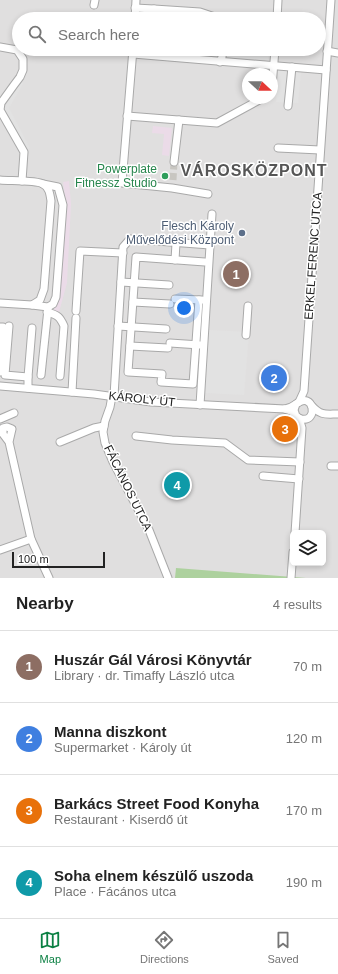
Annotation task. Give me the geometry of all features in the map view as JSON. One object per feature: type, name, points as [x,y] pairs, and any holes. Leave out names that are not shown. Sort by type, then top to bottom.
[{"type":"street","points":[[135,12],[136,0]]},
{"type":"street","points":[[277,12],[278,0]]},
{"type":"street","name":"ERKEL FERENC UTCA","points":[[297,403],[304,391],[331,0]]},
{"type":"street","points":[[135,8],[200,12]]},
{"type":"street","points":[[0,47],[12,49]]},
{"type":"street","points":[[327,51],[338,53]]},
{"type":"street","points":[[21,56],[23,59],[23,70],[20,77],[1,103],[0,110],[24,152],[22,181]]},
{"type":"street","points":[[133,56],[122,183],[173,184],[193,191],[208,194]]},
{"type":"street","points":[[179,56],[220,62],[326,70]]},
{"type":"street","points":[[220,62],[222,56]]},
{"type":"street","points":[[274,68],[275,56]]},
{"type":"street","points":[[288,106],[292,67]]},
{"type":"street","points":[[127,116],[217,123],[252,104]]},
{"type":"street","points":[[174,162],[179,120]]},
{"type":"street","points":[[278,148],[320,150]]},
{"type":"street","points":[[0,180],[22,181],[58,187],[63,205],[56,297],[53,304],[48,309],[42,375]]},
{"type":"street","points":[[32,305],[40,300],[44,289],[51,200],[50,191],[43,184]]},
{"type":"street","points":[[200,405],[212,214]]},
{"type":"street","points":[[72,392],[80,251],[123,253],[123,247],[130,240],[210,245]]},
{"type":"street","points":[[175,260],[176,242]]},
{"type":"street","name":"FÁCÁNOS UTCA","points":[[123,253],[113,396],[104,421],[103,432],[105,443],[113,462],[149,530],[168,578]]},
{"type":"street","points":[[128,372],[136,257],[205,262]]},
{"type":"street","points":[[121,282],[169,285]]},
{"type":"street","points":[[115,371],[162,374],[161,382],[193,384],[199,300]]},
{"type":"street","points":[[133,302],[207,301]]},
{"type":"street","points":[[0,302],[32,305],[48,309],[61,319],[64,326],[60,376]]},
{"type":"street","points":[[246,336],[248,306]]},
{"type":"street","points":[[9,326],[5,375],[28,377]]},
{"type":"street","points":[[118,326],[166,329]]},
{"type":"street","points":[[0,327],[3,327],[3,330],[0,372]]},
{"type":"street","points":[[28,388],[32,328]]},
{"type":"street","points":[[130,346],[204,345]]},
{"type":"street","name":"KÁROLY ÚT","points":[[0,386],[113,396],[151,402],[285,409],[291,411],[297,417]]},
{"type":"street","points":[[304,391],[306,398],[316,411],[321,413]]},
{"type":"street","points":[[294,530],[302,428],[294,410],[297,403],[305,401],[311,404],[313,411],[302,428]]},
{"type":"street","name":"KÁROLY ÚT","points":[[285,409],[297,403]]},
{"type":"street","points":[[0,419],[14,413]]},
{"type":"street","points":[[297,417],[302,419],[321,413],[338,414]]},
{"type":"street","points":[[60,442],[94,428],[104,426]]},
{"type":"street","points":[[12,429],[9,442],[31,538],[49,578]]},
{"type":"street","points":[[136,436],[226,443],[248,460],[300,462]]},
{"type":"street","points":[[263,476],[299,479]]},
{"type":"street","points":[[0,550],[31,538]]},
{"type":"street","points":[[291,578],[292,566]]},
{"type":"shaded area","points":[[0,0],[338,0],[338,578],[0,578]]},
{"type":"shaded area","points":[[268,56],[268,60],[222,57]]},
{"type":"shaded area","points":[[278,70],[301,71],[298,103],[278,102]]},
{"type":"shaded area","points":[[20,77],[23,84],[9,108],[30,148],[24,152],[0,110]]},
{"type":"shaded area","points":[[153,126],[172,128],[169,156],[162,155],[164,134],[152,133]]},
{"type":"shaded area","points":[[69,181],[71,204],[67,283],[59,312],[54,310],[61,284],[66,204],[63,182]]},
{"type":"shaded area","points":[[209,330],[249,332],[244,395],[205,393]]},
{"type":"green space","points":[[176,568],[306,578],[175,578]]},
{"type":"tunnel","points":[[173,180],[174,162]]},
{"type":"place","name":"Powerplate Fitnessz Studio","points":[[165,176]]},
{"type":"place","name":"Flesch Károly Művelődési Központ","points":[[242,233]]},
{"type":"place","name":"Huszár Gál Városi Könyvtár","points":[[236,274]]},
{"type":"place","name":"Manna diszkont","points":[[274,378]]},
{"type":"place","name":"Barkács Street Food Konyha","points":[[285,429]]},
{"type":"place","name":"Soha elnem készülő uszoda","points":[[177,485]]},
{"type":"district","name":"VÁROSKÖZPONT","points":[[254,170]]}]
